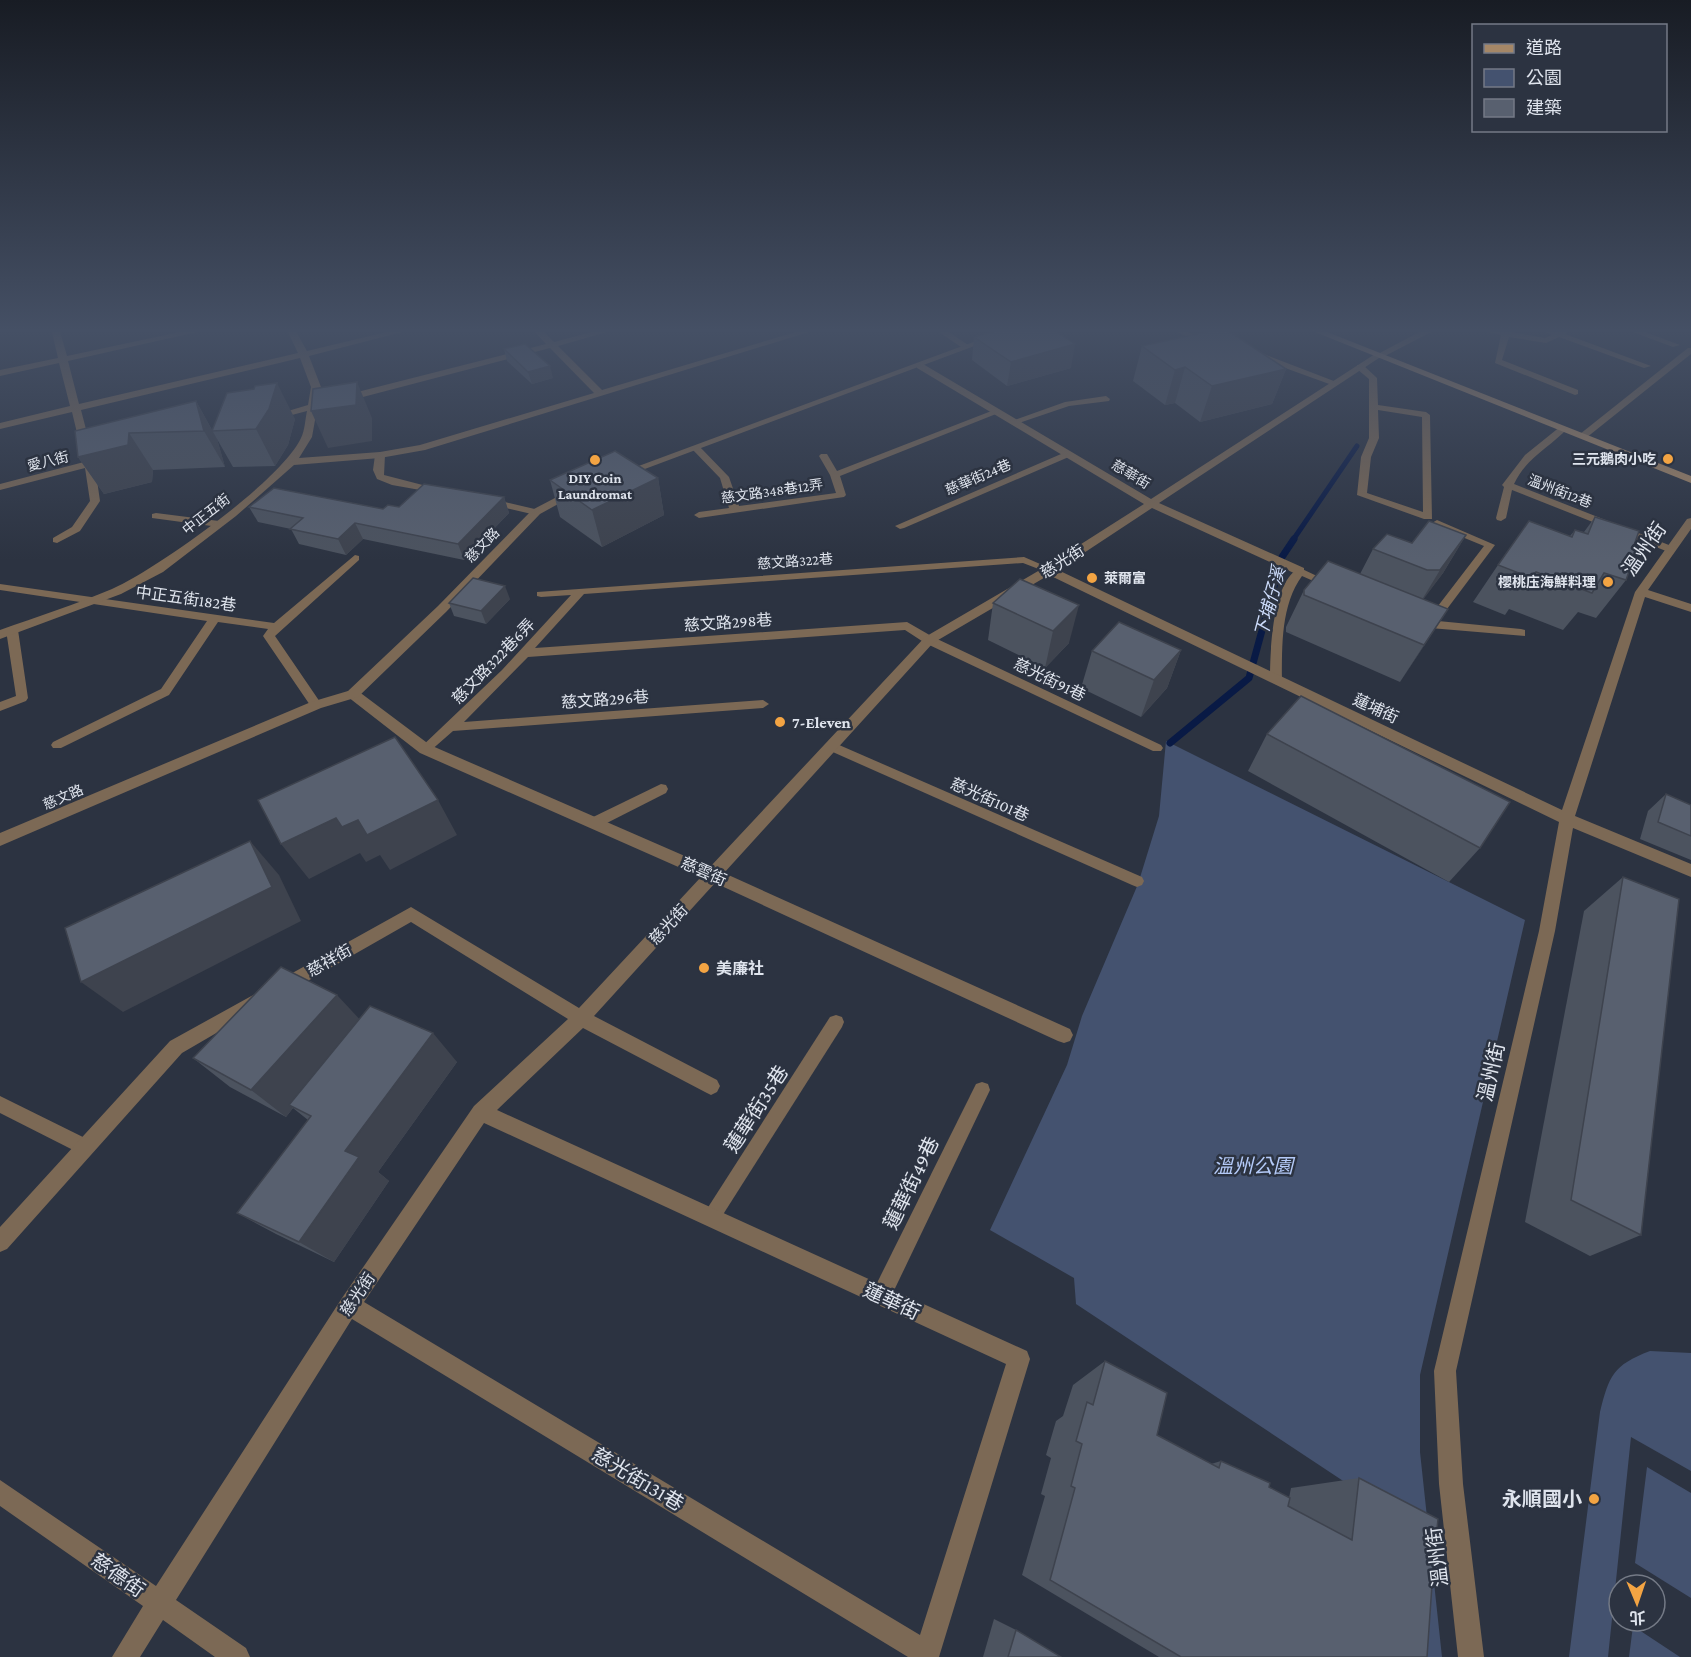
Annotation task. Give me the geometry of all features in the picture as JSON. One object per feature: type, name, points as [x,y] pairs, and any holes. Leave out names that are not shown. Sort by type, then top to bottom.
[{"type":"main road","points":[[1505,405],[1691,480]]},
{"type":"street","points":[[0,426],[88,405]]},
{"type":"street","points":[[257,421],[318,405]]},
{"type":"street","points":[[291,462],[380,455],[420,448],[559,405]]},
{"type":"street","points":[[612,477],[813,405]]},
{"type":"street","name":"慈華街","points":[[986,405],[1152,504],[1295,569]]},
{"type":"street","name":"慈光街","points":[[125,1657],[349,1305],[481,1112],[581,1018],[929,640],[1049,570],[1301,405]]},
{"type":"street","name":"中正五街","points":[[6,633],[117,591],[159,569],[219,524],[291,462],[307,437],[312,407]]},
{"type":"street","points":[[57,540],[76,529],[95,501],[90,464],[77,408]]},
{"type":"street","name":"愛八街","points":[[0,487],[112,458]]},
{"type":"street","name":"慈文路","points":[[0,840],[316,705],[353,694],[442,609],[536,512],[556,499],[590,485]]},
{"type":"street","name":"溫州街","points":[[1471,1657],[1451,1484],[1445,1371],[1547,931],[1568,819],[1641,591],[1670,549],[1689,529]]},
{"type":"street","name":"蓮埔街","points":[[1049,570],[1568,819],[1691,871]]},
{"type":"street","points":[[1641,591],[1691,608]]},
{"type":"street","name":"慈雲街","points":[[353,694],[424,749],[713,875],[1064,1035]]},
{"type":"street","name":"慈祥街","points":[[0,1242],[176,1047],[411,914],[581,1018],[711,1086]]},
{"type":"street","name":"蓮華街","points":[[481,1112],[1019,1359],[927,1655]]},
{"type":"street","name":"慈光街131巷","points":[[349,1305],[927,1655]]},
{"type":"street","name":"慈德街","points":[[0,1492],[237,1657]]},
{"type":"lane","points":[[1013,422],[1064,405]]},
{"type":"lane","points":[[1583,436],[1622,405]]},
{"type":"lane","points":[[1430,624],[1491,545],[1433,520],[1362,495],[1366,457],[1374,438],[1373,407],[1426,415],[1433,520]]},
{"type":"lane","points":[[835,475],[997,412]]},
{"type":"lane","points":[[1502,518],[1507,485],[1519,464],[1564,428]]},
{"type":"lane","points":[[696,448],[724,477],[735,510]]},
{"type":"lane","name":"慈華街24巷","points":[[900,526],[1068,454]]},
{"type":"lane","points":[[380,455],[378,470],[380,477],[392,483],[446,492]]},
{"type":"lane","name":"慈文路348巷12弄","points":[[699,515],[842,495],[835,475],[824,456]]},
{"type":"lane","name":"溫州街12巷","points":[[1507,485],[1670,549]]},
{"type":"lane","points":[[479,499],[536,512]]},
{"type":"lane","points":[[156,516],[219,524]]},
{"type":"lane","points":[[316,705],[269,636],[276,627],[355,558]]},
{"type":"lane","name":"慈文路322巷","points":[[541,594],[1024,560],[1049,570]]},
{"type":"lane","points":[[1276,680],[1276,635],[1295,569],[1338,588]]},
{"type":"lane","name":"中正五街182巷","points":[[0,587],[276,627]]},
{"type":"lane","name":"慈文路322巷6弄","points":[[424,749],[451,727],[525,654],[581,591]]},
{"type":"lane","points":[[1410,616],[1430,624],[1521,633]]},
{"type":"lane","points":[[57,745],[165,692],[214,619]]},
{"type":"lane","name":"慈文路298巷","points":[[525,654],[907,626],[929,640]]},
{"type":"lane","points":[[0,706],[22,698],[6,633]]},
{"type":"lane","name":"慈光街91巷","points":[[929,640],[1157,748]]},
{"type":"lane","name":"慈文路296巷","points":[[451,727],[763,704]]},
{"type":"lane","name":"慈光街101巷","points":[[830,746],[1137,881]]},
{"type":"lane","points":[[594,823],[661,789]]},
{"type":"lane","name":"蓮華街35巷","points":[[711,1218],[836,1022]]},
{"type":"lane","name":"蓮華街49巷","points":[[881,1296],[981,1090]]},
{"type":"lane","points":[[0,1104],[85,1148]]},
{"type":"green space","name":"溫州公園","points":[[1166,741],[1525,920],[1420,1375],[1420,1452],[1442,1657],[1371,1657],[1384,1508],[1076,1304],[1074,1278],[990,1230],[1067,1065],[1082,1016],[1138,884],[1159,816]]},
{"type":"green space","points":[[1650,1351],[1691,1353],[1691,1471],[1631,1437],[1617,1573],[1607,1573],[1607,1633],[1611,1633],[1608,1657],[1569,1657],[1600,1412],[1606,1389],[1615,1373],[1628,1361]]},
{"type":"green space","points":[[1647,1467],[1691,1493],[1691,1598],[1667,1583],[1667,1573],[1651,1573],[1635,1563]]},
{"type":"green space","points":[[1632,1633],[1644,1633],[1680,1657],[1629,1657]]},
{"type":"building","points":[[179,405],[197,405],[204,431],[129,433],[128,445],[78,457],[75,431]]},
{"type":"building","points":[[222,405],[270,405],[256,429],[212,431]]},
{"type":"building","points":[[312,405],[354,405],[311,411]]},
{"type":"building","points":[[615,451],[658,478],[592,510],[550,480]]},
{"type":"building","points":[[424,484],[504,497],[458,544],[355,523],[338,539],[290,529],[303,518],[249,507],[274,488],[383,509],[388,505],[399,507]]},
{"type":"building","points":[[1595,517],[1639,531],[1633,548],[1637,549],[1626,580],[1604,573],[1592,593],[1536,572],[1532,578],[1498,565],[1529,521],[1572,537],[1575,530],[1588,534]]},
{"type":"building","points":[[1429,521],[1466,535],[1440,570],[1427,570],[1373,549],[1387,534],[1412,543]]},
{"type":"building","points":[[1328,561],[1448,609],[1424,645],[1304,595],[1304,590]]},
{"type":"building","points":[[473,578],[505,586],[481,611],[449,603]]},
{"type":"building","points":[[1020,579],[1079,605],[1053,631],[993,603]]},
{"type":"building","points":[[1119,622],[1181,650],[1154,680],[1092,651]]},
{"type":"building","points":[[1301,696],[1510,802],[1480,848],[1267,734]]},
{"type":"building","points":[[395,737],[438,800],[367,835],[358,820],[342,827],[336,818],[281,844],[258,800]]},
{"type":"building","points":[[1666,794],[1691,805],[1691,836],[1658,822]]},
{"type":"building","points":[[250,841],[272,887],[81,982],[65,928]]},
{"type":"building","points":[[1623,877],[1679,899],[1641,1235],[1571,1200]]},
{"type":"building","points":[[281,967],[337,995],[251,1090],[193,1058]]},
{"type":"building","points":[[370,1006],[433,1033],[345,1151],[359,1157],[299,1242],[237,1213],[311,1116],[289,1105]]},
{"type":"building","points":[[1105,1361],[1167,1393],[1157,1435],[1219,1468],[1221,1461],[1270,1483],[1269,1487],[1290,1498],[1288,1506],[1352,1540],[1359,1478],[1438,1519],[1435,1548],[1440,1551],[1438,1588],[1432,1585],[1427,1657],[1181,1657],[1050,1580],[1075,1488],[1071,1486],[1082,1444],[1076,1441],[1087,1402],[1093,1405]]},
{"type":"building","points":[[1016,1630],[1061,1657],[1008,1657]]},
{"type":"waterway","name":"下埔仔溪","points":[[1293,540],[1357,446]]},
{"type":"waterway","name":"下埔仔溪","points":[[1170,743],[1249,678],[1282,557],[1294,539]]},
{"type":"place","name":"三元鵝肉小吃","points":[[1668,459]]},
{"type":"place","name":"DIY Coin Laundromat","points":[[595,460]]},
{"type":"place","name":"萊爾富","points":[[1092,578]]},
{"type":"place","name":"櫻桃庒海鮮料理","points":[[1608,582]]},
{"type":"place","name":"7-Eleven","points":[[780,722]]},
{"type":"place","name":"美廉社","points":[[704,968]]},
{"type":"place","name":"永順國小","points":[[1594,1499]]}]
